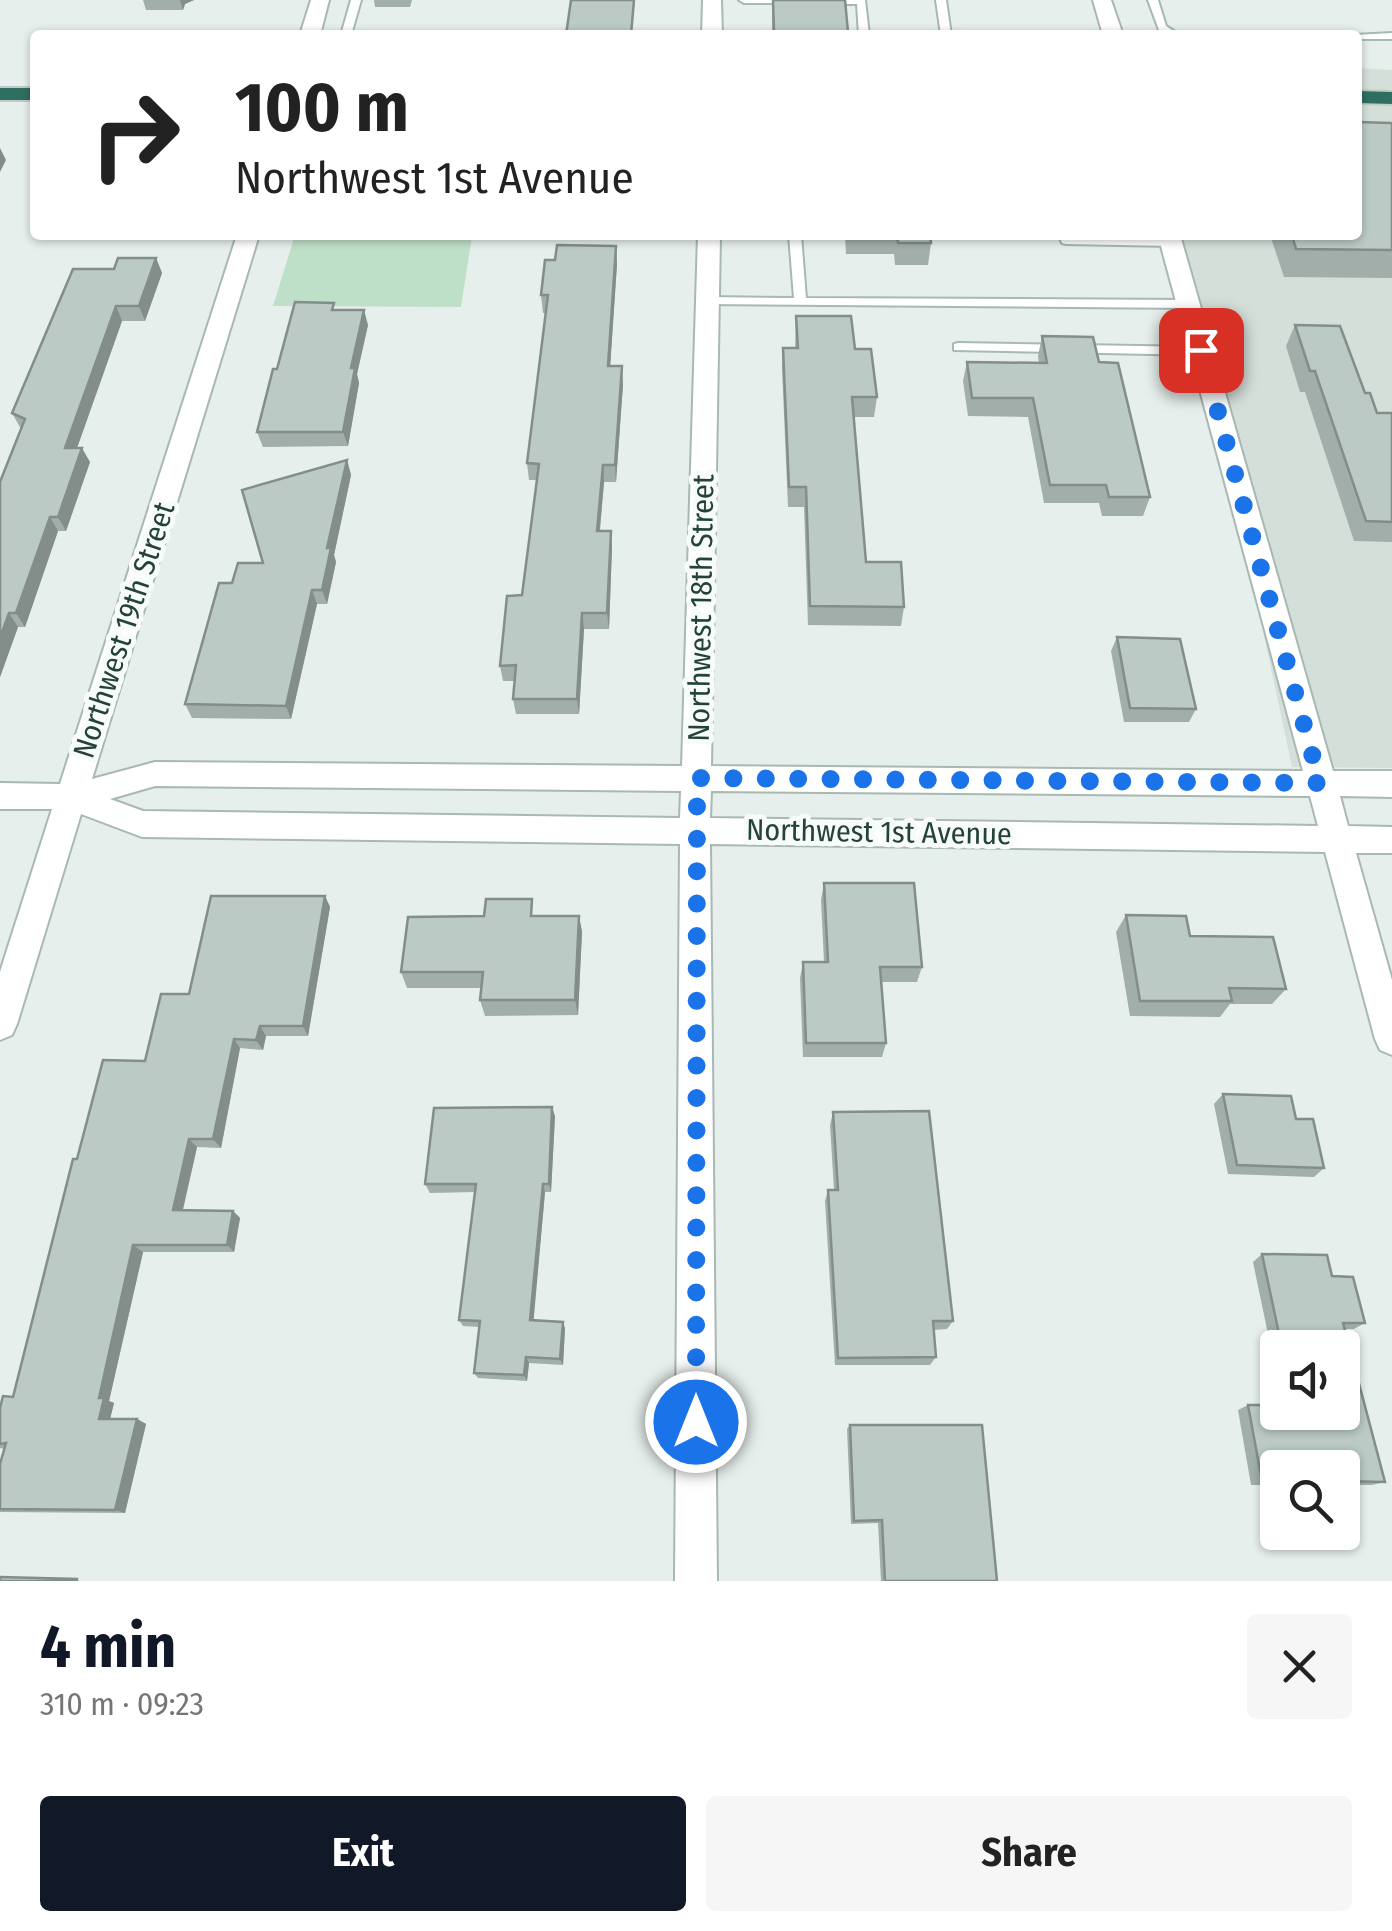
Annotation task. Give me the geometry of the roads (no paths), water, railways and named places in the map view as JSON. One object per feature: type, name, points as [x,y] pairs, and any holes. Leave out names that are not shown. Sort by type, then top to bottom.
[{"type":"highway","points":[[0,94],[30,94]]},
{"type":"highway","points":[[1362,97],[1392,98]]},
{"type":"street","points":[[311,30],[320,0]]},
{"type":"street","points":[[712,0],[712,30]]},
{"type":"street","points":[[1102,0],[1111,30]]},
{"type":"street","name":"Northwest 19th Street","points":[[0,1024],[246,240]]},
{"type":"street","name":"Northwest 18th Street","points":[[696,1581],[696,830],[709,240]]},
{"type":"street","points":[[1170,240],[1392,1039]]},
{"type":"street","name":"Northwest 1st Avenue","points":[[0,796],[70,797],[156,774],[1392,784]]},
{"type":"street","name":"Northwest 1st Avenue","points":[[70,797],[142,824],[1392,840]]},
{"type":"lane","points":[[347,30],[356,0]]},
{"type":"lane","points":[[744,0],[861,1],[864,30]]},
{"type":"lane","points":[[941,0],[945,30]]},
{"type":"lane","points":[[1154,0],[1166,30]]},
{"type":"lane","points":[[1362,36],[1392,36]]},
{"type":"lane","points":[[795,240],[800,302]]},
{"type":"lane","points":[[1066,240],[1135,240]]},
{"type":"lane","points":[[708,301],[1188,304]]},
{"type":"lane","points":[[958,347],[1201,350]]}]
